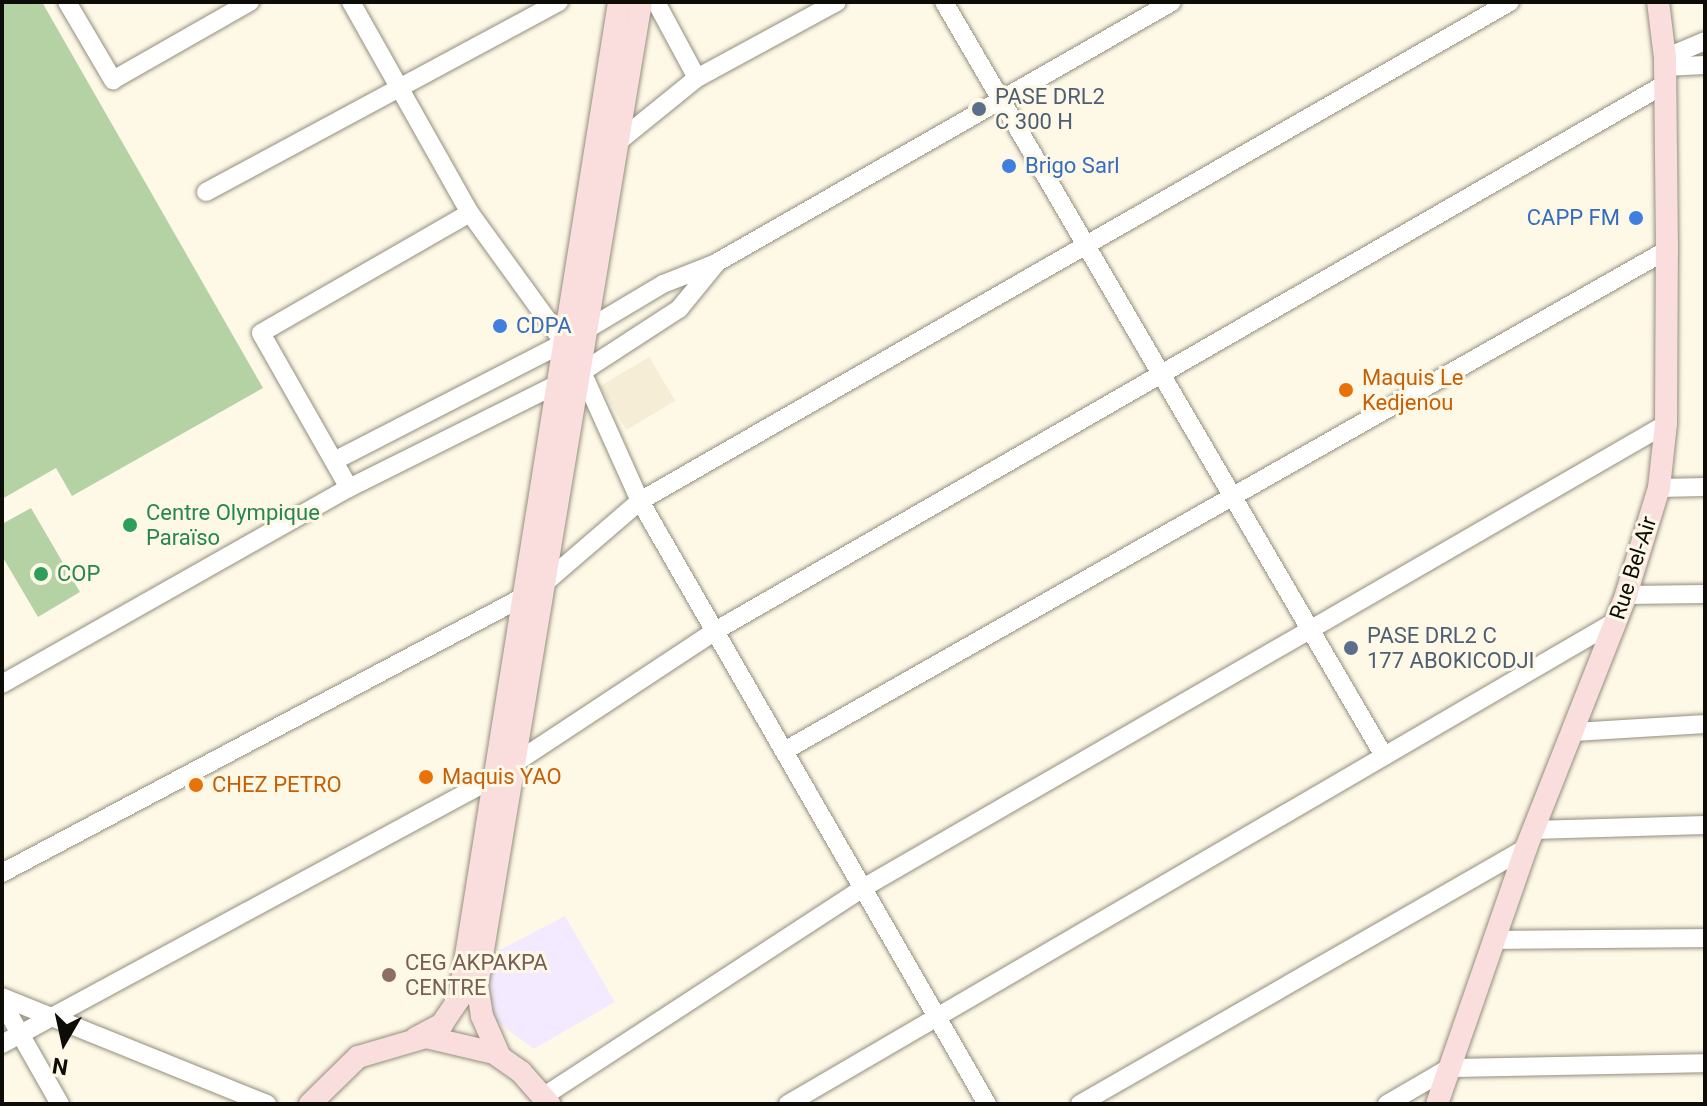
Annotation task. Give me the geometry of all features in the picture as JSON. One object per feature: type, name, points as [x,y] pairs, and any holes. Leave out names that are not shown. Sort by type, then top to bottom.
[{"type":"main road","points":[[310,1104],[358,1057],[416,1038],[442,1024],[459,999],[554,387],[564,343],[619,2]]},
{"type":"main road","points":[[500,1057],[482,1016],[477,986],[518,761],[641,2]]},
{"type":"main road","name":"Rue Bel-Air","points":[[1437,1104],[1529,839],[1575,732],[1626,595],[1659,488],[1666,424],[1667,250],[1665,70],[1658,2]]},
{"type":"main road","points":[[416,1038],[452,1039],[500,1057],[546,1100]]},
{"type":"street","points":[[67,2],[113,80],[250,2]]},
{"type":"street","points":[[351,2],[470,213],[564,343]]},
{"type":"street","points":[[206,192],[398,85],[559,2]]},
{"type":"street","points":[[656,2],[697,78]]},
{"type":"street","points":[[618,142],[697,78],[837,2]]},
{"type":"street","points":[[944,2],[1384,756]]},
{"type":"street","points":[[334,461],[564,343],[663,284],[716,263],[1172,2]]},
{"type":"street","points":[[547,581],[640,501],[1510,2]]},
{"type":"street","points":[[518,761],[715,631],[1161,374],[1665,70],[1705,41]]},
{"type":"street","points":[[1665,70],[1705,65]]},
{"type":"street","points":[[349,488],[261,333],[470,213]]},
{"type":"street","points":[[784,751],[1667,250]]},
{"type":"street","points":[[2,684],[349,488],[582,372],[679,309],[716,263]]},
{"type":"street","points":[[582,372],[640,501],[987,1104]]},
{"type":"street","points":[[546,1100],[863,888],[1666,424]]},
{"type":"street","points":[[1659,488],[1705,487]]},
{"type":"street","points":[[1626,595],[1705,594]]},
{"type":"street","points":[[2,873],[523,597]]},
{"type":"street","points":[[788,1104],[1616,621]]},
{"type":"street","points":[[1575,732],[1705,724]]},
{"type":"street","points":[[2,1044],[492,779]]},
{"type":"street","points":[[1080,1104],[1529,839],[1705,825]]},
{"type":"street","points":[[1494,940],[1705,938]]},
{"type":"street","points":[[2,1000],[54,1015],[267,1104]]},
{"type":"street","points":[[2,1000],[60,1104]]},
{"type":"street","points":[[1387,1104],[1449,1068],[1705,1063]]},
{"type":"shaded area","points":[[649,357],[675,401],[626,430],[600,386]]},
{"type":"shaded area","points":[[565,916],[615,1002],[534,1049],[492,1018],[485,1001],[490,955]]},
{"type":"green space","points":[[2,2],[42,2],[263,388],[72,496],[56,468],[2,499]]},
{"type":"green space","name":"COP","points":[[31,508],[80,592],[38,617],[2,556],[2,524]]},
{"type":"place","name":"PASE DRL2 C 300 H","points":[[979,109]]},
{"type":"place","name":"Brigo Sarl","points":[[1009,166]]},
{"type":"place","name":"CAPP FM","points":[[1636,218]]},
{"type":"place","name":"CDPA","points":[[500,326]]},
{"type":"place","name":"Maquis Le Kedjenou","points":[[1346,390]]},
{"type":"place","name":"Centre Olympique Paraïso","points":[[130,525]]},
{"type":"place","name":"COP","points":[[41,574]]},
{"type":"place","name":"PASE DRL2 C 177 ABOKICODJI","points":[[1351,648]]},
{"type":"place","name":"Maquis YAO","points":[[426,777]]},
{"type":"place","name":"CHEZ PETRO","points":[[196,785]]},
{"type":"place","name":"CEG AKPAKPA CENTRE","points":[[389,975]]}]
